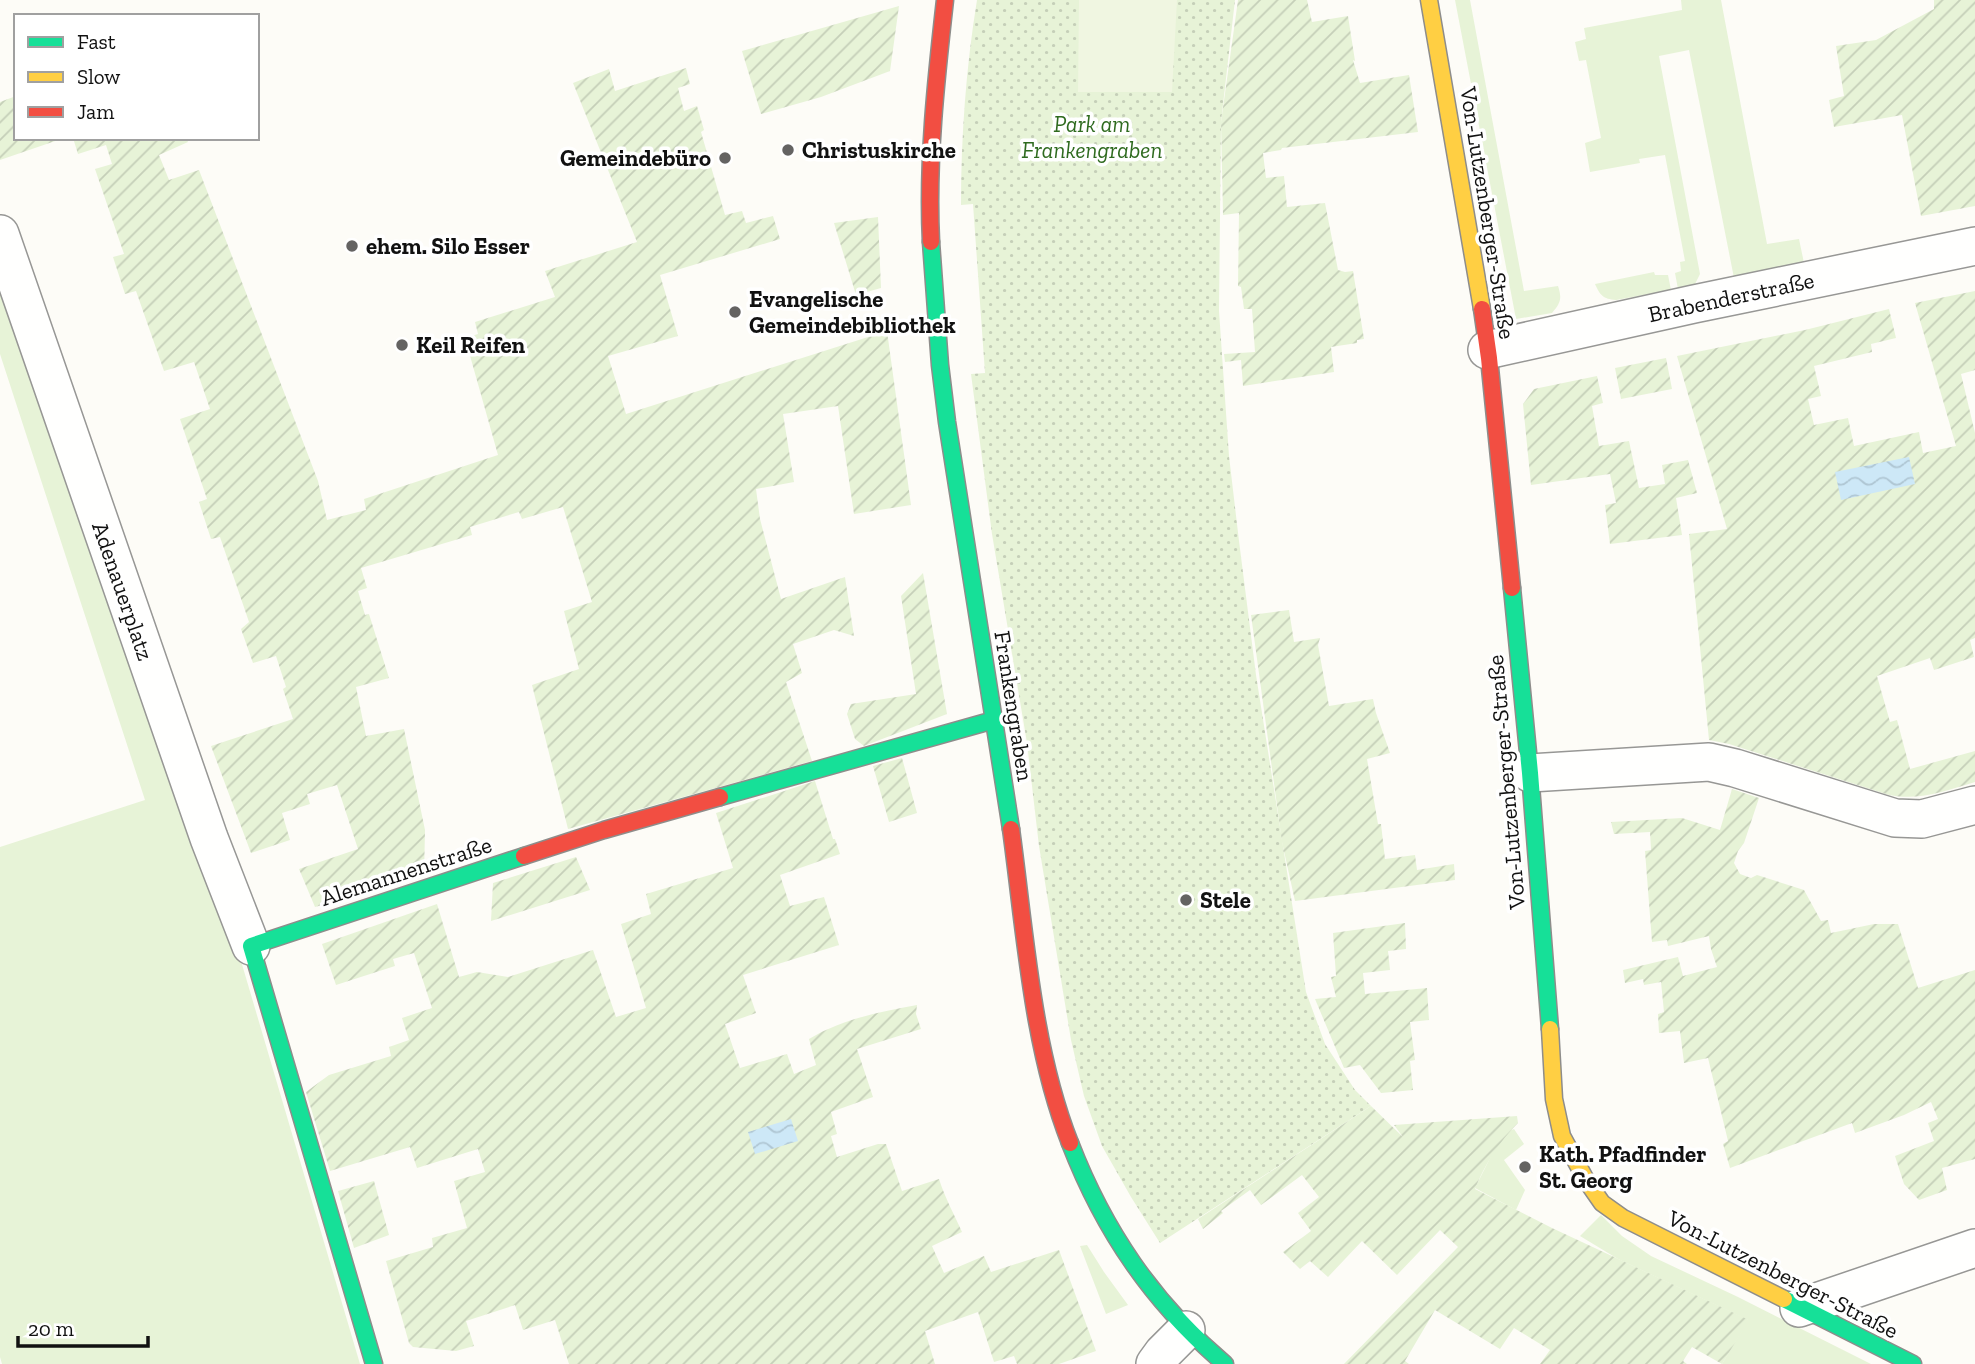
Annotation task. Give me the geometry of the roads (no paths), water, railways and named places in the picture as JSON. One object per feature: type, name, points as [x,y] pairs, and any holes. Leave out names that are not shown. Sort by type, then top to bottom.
[{"type":"street","name":"Frankengraben","points":[[945,0],[930,195],[938,355],[954,482],[994,720],[1039,1032],[1065,1130],[1096,1205],[1112,1234],[1153,1291],[1186,1330],[1225,1364]]},
{"type":"street","name":"Von-Lutzenberger-Straße","points":[[1429,0],[1488,350],[1530,773],[1554,1099],[1562,1136],[1586,1180],[1602,1203],[1612,1211],[1646,1231],[1913,1364]]},
{"type":"street","name":"Adenauerplatz","points":[[0,234],[209,838],[251,946]]},
{"type":"street","name":"Brabenderstraße","points":[[1488,350],[1975,246]]},
{"type":"street","name":"Alemannenstraße","points":[[251,946],[604,830],[994,720]]},
{"type":"street","points":[[1530,773],[1709,762],[1895,818],[1922,819],[1975,805]]},
{"type":"street","points":[[251,946],[374,1364]]},
{"type":"street","points":[[1799,1308],[1975,1248]]},
{"type":"street","points":[[1155,1364],[1186,1330]]},
{"type":"water","points":[[1909,457],[1915,484],[1841,500],[1835,472]]},
{"type":"water","points":[[791,1119],[798,1141],[755,1154],[748,1132]]},
{"type":"place","name":"Christuskirche","points":[[788,150]]},
{"type":"place","name":"Gemeindebüro","points":[[725,158]]},
{"type":"place","name":"ehem. Silo Esser","points":[[352,246]]},
{"type":"place","name":"Evangelische Gemeindebibliothek","points":[[735,312]]},
{"type":"place","name":"Keil Reifen","points":[[402,345]]},
{"type":"place","name":"Stele","points":[[1186,900]]},
{"type":"place","name":"Kath. Pfadfinder St. Georg","points":[[1525,1167]]},
{"type":"park label","name":"Park am Frankengraben","points":[[1092,137]]}]
